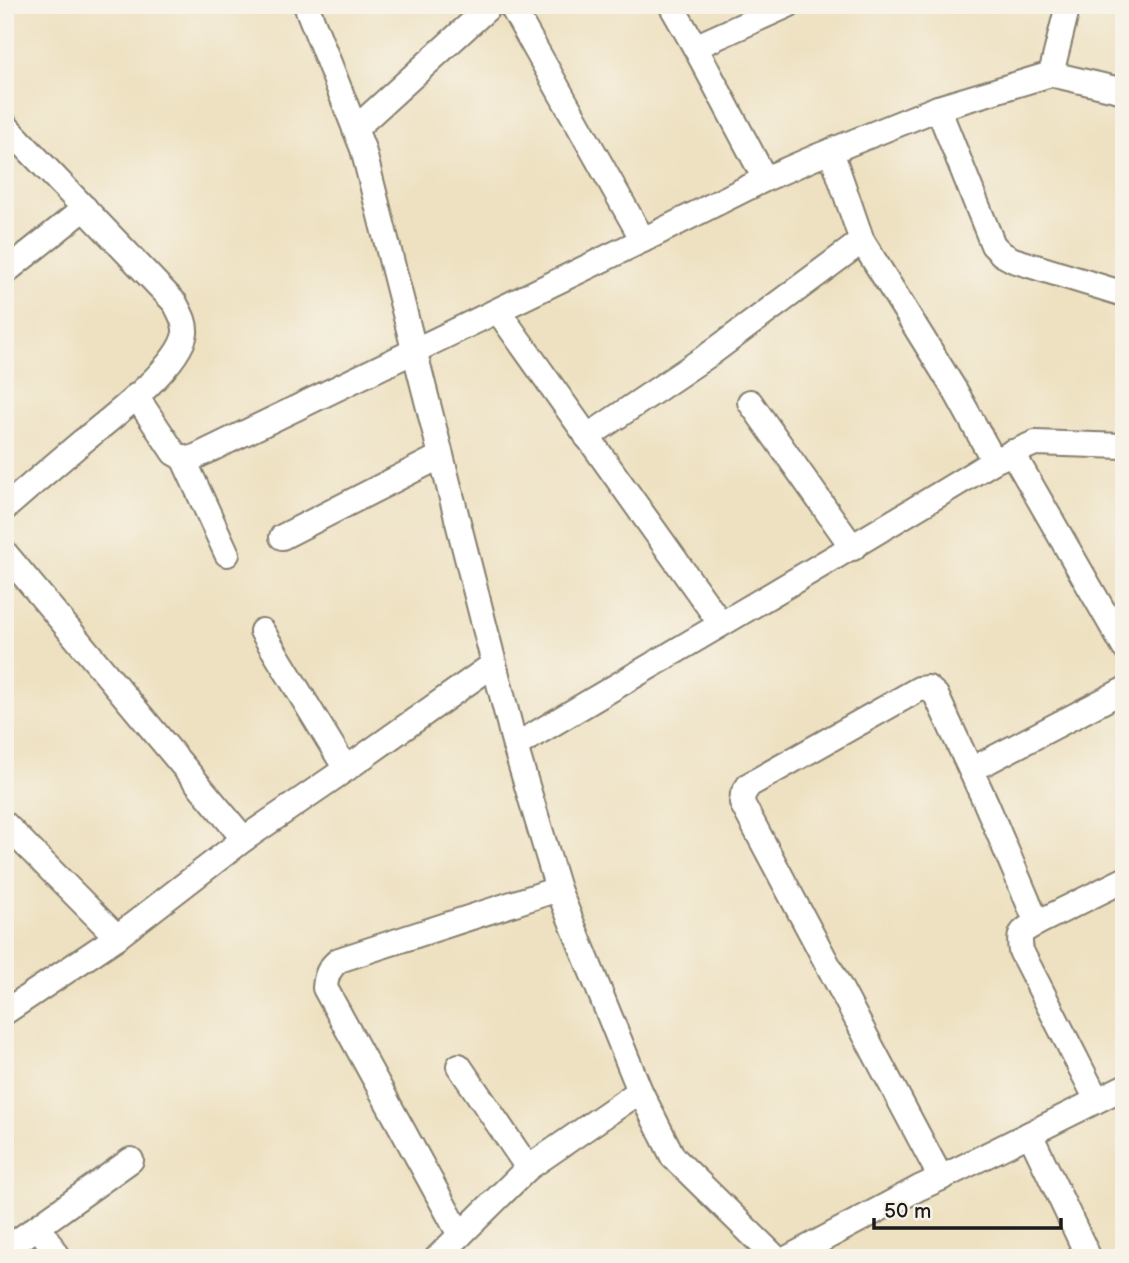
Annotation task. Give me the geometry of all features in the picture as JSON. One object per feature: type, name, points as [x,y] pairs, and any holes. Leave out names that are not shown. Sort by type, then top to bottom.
[{"type":"street","points":[[306,5],[363,149],[515,746],[558,889],[640,1091],[673,1157],[776,1258]]},
{"type":"street","points":[[355,129],[491,5]]},
{"type":"street","points":[[511,5],[643,240]]},
{"type":"street","points":[[671,5],[765,179]]},
{"type":"street","points":[[695,47],[788,5]]},
{"type":"street","points":[[1051,74],[1068,5]]},
{"type":"street","points":[[136,396],[174,453],[191,459],[765,179],[938,108],[1051,74],[1124,92]]},
{"type":"street","points":[[938,108],[993,245],[1013,260],[1124,294]]},
{"type":"street","points":[[5,125],[175,303],[185,324],[185,334],[180,347],[167,365],[136,396],[5,508]]},
{"type":"street","points":[[831,151],[862,241],[956,392],[1003,457],[1124,647]]},
{"type":"street","points":[[5,272],[85,208]]},
{"type":"street","points":[[587,437],[710,354],[862,241]]},
{"type":"street","points":[[498,310],[721,624]]},
{"type":"street","points":[[750,402],[853,548]]},
{"type":"street","points":[[515,746],[1003,457],[1035,443],[1124,446]]},
{"type":"street","points":[[282,537],[441,456]]},
{"type":"street","points":[[183,458],[227,554]]},
{"type":"street","points":[[5,553],[244,839]]},
{"type":"street","points":[[262,631],[346,769]]},
{"type":"street","points":[[5,1012],[117,937],[244,839],[494,664]]},
{"type":"street","points":[[941,1178],[742,803],[743,793],[749,785],[919,689],[928,688],[936,695],[971,770],[1037,923]]},
{"type":"street","points":[[971,770],[1124,690]]},
{"type":"street","points":[[5,824],[117,937]]},
{"type":"street","points":[[1097,1100],[1021,951],[1019,938],[1023,931],[1037,923],[1124,880]]},
{"type":"street","points":[[460,1235],[325,988],[326,975],[332,965],[340,960],[558,889]]},
{"type":"street","points":[[460,1066],[528,1168]]},
{"type":"street","points":[[788,1258],[919,1188],[1124,1087]]},
{"type":"street","points":[[437,1258],[528,1168],[640,1091]]},
{"type":"street","points":[[1030,1134],[1089,1258]]},
{"type":"street","points":[[5,1250],[131,1160]]},
{"type":"street","points":[[39,1226],[58,1258]]}]
